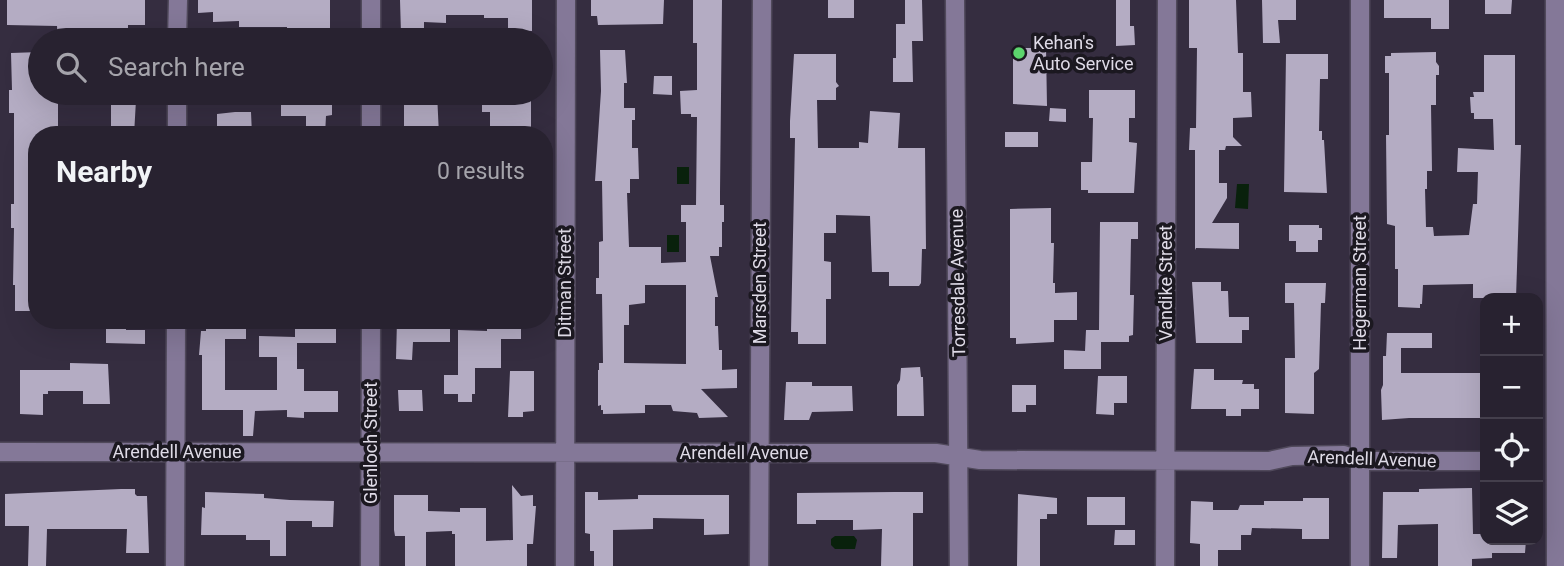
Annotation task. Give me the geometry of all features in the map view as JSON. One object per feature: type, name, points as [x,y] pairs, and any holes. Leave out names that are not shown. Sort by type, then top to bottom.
[{"type":"street","points":[[177,0],[177,28]]},
{"type":"street","points":[[371,0],[371,28]]},
{"type":"street","name":"Ditman Street","points":[[565,566],[566,0]]},
{"type":"street","name":"Marsden Street","points":[[759,566],[762,0]]},
{"type":"street","name":"Torresdale Avenue","points":[[955,0],[959,566]]},
{"type":"street","name":"Vandike Street","points":[[1165,566],[1167,0]]},
{"type":"street","name":"Hegerman Street","points":[[1360,0],[1360,566]]},
{"type":"street","points":[[1555,0],[1553,460],[1556,566]]},
{"type":"street","points":[[177,105],[177,126]]},
{"type":"street","points":[[371,105],[371,126]]},
{"type":"street","points":[[175,566],[176,329]]},
{"type":"street","name":"Glenloch Street","points":[[370,566],[371,329]]},
{"type":"street","name":"Arendell Avenue","points":[[0,452],[936,453],[980,460],[1165,461],[1269,461],[1292,456],[1344,455],[1359,461],[1480,461]]},
{"type":"shaded area","points":[[677,167],[689,167],[689,184],[677,184]]},
{"type":"shaded area","points":[[1237,184],[1249,184],[1248,209],[1235,208]]},
{"type":"shaded area","points":[[667,235],[679,235],[679,252],[667,252]]},
{"type":"shaded area","points":[[835,536],[854,536],[857,540],[855,549],[835,549],[831,545],[831,539]]},
{"type":"building","points":[[7,0],[145,0],[145,25],[128,25],[128,28],[57,28],[7,25]]},
{"type":"building","points":[[198,0],[330,0],[330,28],[239,27],[239,21],[213,22],[213,12],[198,13]]},
{"type":"building","points":[[400,0],[532,0],[532,28],[508,28],[508,18],[446,15],[446,23],[424,22],[424,28],[401,28]]},
{"type":"building","points":[[591,0],[664,0],[663,24],[598,25],[597,16],[591,16]]},
{"type":"building","points":[[693,0],[722,0],[720,205],[724,205],[724,222],[719,256],[710,256],[718,297],[715,297],[715,326],[718,326],[719,350],[722,350],[722,370],[737,369],[737,388],[701,389],[728,417],[699,418],[697,413],[673,411],[671,405],[645,405],[645,413],[603,414],[601,405],[598,406],[598,370],[599,363],[603,363],[602,294],[596,294],[599,242],[603,241],[602,181],[595,181],[601,91],[600,50],[625,50],[627,83],[624,83],[624,108],[635,108],[632,148],[638,148],[639,179],[630,179],[630,193],[627,193],[629,247],[661,247],[661,263],[686,262],[686,222],[681,222],[681,205],[696,205],[697,117],[681,114],[680,91],[697,90],[697,43],[693,43]],"holes":[[[645,285],[686,285],[686,364],[624,363],[624,325],[629,325],[629,305],[645,303]]]},
{"type":"building","points":[[828,0],[854,0],[854,18],[828,18]]},
{"type":"building","points":[[905,0],[922,0],[923,41],[912,41],[913,82],[893,82],[896,24],[905,24]]},
{"type":"building","points":[[1116,0],[1130,0],[1130,26],[1134,26],[1135,45],[1116,46]]},
{"type":"building","points":[[1189,0],[1236,0],[1238,53],[1243,53],[1243,92],[1251,92],[1252,117],[1233,118],[1233,137],[1242,146],[1226,146],[1225,150],[1219,150],[1219,183],[1227,183],[1227,198],[1212,223],[1239,223],[1239,249],[1195,250],[1195,150],[1189,150],[1190,128],[1196,128],[1197,48],[1189,48]]},
{"type":"building","points":[[1262,0],[1296,0],[1296,20],[1278,20],[1280,43],[1263,43]]},
{"type":"building","points":[[1384,0],[1449,0],[1449,29],[1431,29],[1431,18],[1384,18]]},
{"type":"building","points":[[1485,0],[1512,0],[1511,14],[1485,14]]},
{"type":"building","points":[[1013,48],[1046,48],[1047,106],[1013,104]]},
{"type":"building","points":[[28,52],[28,105],[58,105],[58,126],[28,126],[28,311],[15,311],[13,285],[14,228],[11,228],[11,204],[14,204],[14,113],[9,113],[9,90],[12,90],[11,53]]},
{"type":"building","points":[[1436,52],[1439,75],[1436,75],[1436,105],[1431,105],[1432,171],[1427,171],[1425,189],[1426,227],[1433,227],[1434,236],[1469,235],[1473,204],[1477,204],[1478,172],[1457,172],[1458,148],[1494,150],[1493,119],[1474,119],[1470,97],[1474,97],[1473,92],[1484,92],[1484,55],[1515,55],[1515,145],[1521,145],[1516,293],[1480,293],[1480,298],[1473,298],[1473,284],[1423,285],[1420,308],[1398,307],[1395,226],[1387,224],[1386,135],[1389,135],[1389,73],[1385,73],[1385,56],[1391,56],[1391,53]]},
{"type":"building","points":[[794,54],[836,54],[836,82],[839,86],[836,88],[836,100],[817,100],[818,148],[859,148],[859,142],[868,143],[870,111],[900,113],[898,148],[925,148],[926,249],[922,249],[921,283],[919,286],[889,286],[889,272],[872,272],[870,216],[836,215],[836,233],[824,233],[824,261],[831,262],[831,299],[826,299],[826,344],[798,344],[798,332],[791,332],[795,138],[790,138],[790,121]]},
{"type":"building","points":[[1286,54],[1328,54],[1328,79],[1320,79],[1319,131],[1322,131],[1324,140],[1327,193],[1284,192]]},
{"type":"building","points":[[654,76],[672,76],[672,95],[653,94]]},
{"type":"building","points":[[1089,90],[1135,90],[1135,118],[1129,118],[1129,142],[1137,143],[1134,193],[1088,193],[1088,190],[1081,190],[1081,162],[1092,162],[1093,118],[1089,118]]},
{"type":"building","points":[[111,105],[136,105],[135,126],[111,126]]},
{"type":"building","points":[[281,105],[332,105],[332,115],[326,116],[325,126],[306,126],[306,116],[281,116]]},
{"type":"building","points":[[404,105],[438,105],[439,126],[404,126]]},
{"type":"building","points":[[482,105],[531,105],[531,126],[490,126],[490,112],[482,112]]},
{"type":"building","points":[[1050,108],[1066,109],[1066,122],[1049,121]]},
{"type":"building","points":[[251,112],[252,126],[217,126],[217,114]]},
{"type":"building","points":[[1005,132],[1038,132],[1038,147],[1005,147]]},
{"type":"building","points":[[1051,208],[1055,293],[1077,292],[1077,320],[1054,320],[1054,342],[1016,344],[1016,338],[1010,338],[1010,209]]},
{"type":"building","points":[[1100,222],[1138,222],[1138,239],[1131,239],[1130,295],[1134,295],[1133,335],[1129,336],[1129,342],[1101,342],[1101,369],[1064,369],[1064,350],[1085,351],[1086,330],[1099,330]]},
{"type":"building","points":[[1289,225],[1319,225],[1319,228],[1322,228],[1322,240],[1318,240],[1318,252],[1296,252],[1296,241],[1289,241]]},
{"type":"building","points":[[1192,282],[1221,282],[1221,291],[1228,291],[1229,317],[1249,317],[1249,330],[1242,330],[1242,343],[1196,343]]},
{"type":"building","points":[[1285,283],[1326,283],[1325,303],[1321,303],[1319,369],[1314,373],[1314,414],[1285,413],[1285,358],[1295,358],[1294,303],[1285,303]]},
{"type":"building","points":[[106,329],[145,330],[145,344],[106,343]]},
{"type":"building","points":[[246,329],[246,339],[225,339],[225,390],[277,390],[277,357],[259,357],[259,336],[295,337],[295,329],[336,329],[336,343],[297,343],[297,369],[304,369],[304,391],[338,391],[338,412],[304,412],[304,418],[287,417],[287,410],[255,411],[253,436],[243,436],[243,410],[202,410],[202,355],[199,355],[201,331]]},
{"type":"building","points":[[397,329],[450,329],[450,342],[413,342],[412,360],[396,359]]},
{"type":"building","points":[[521,329],[521,339],[501,339],[501,368],[475,368],[475,394],[472,394],[472,402],[458,402],[458,394],[444,394],[444,375],[458,375],[458,330]]},
{"type":"building","points":[[1387,333],[1432,333],[1432,348],[1401,348],[1401,373],[1480,373],[1480,418],[1382,420],[1383,356],[1386,356]]},
{"type":"building","points":[[70,363],[108,364],[110,404],[83,404],[83,391],[48,391],[48,394],[43,394],[43,415],[20,414],[20,370],[70,370]]},
{"type":"building","points":[[920,367],[923,377],[924,416],[897,416],[897,385],[901,368]]},
{"type":"building","points":[[1194,369],[1214,369],[1214,380],[1243,380],[1242,384],[1254,384],[1254,389],[1259,389],[1259,409],[1241,409],[1241,416],[1226,416],[1226,409],[1191,409]]},
{"type":"building","points":[[510,371],[534,371],[534,411],[523,412],[523,417],[508,417]]},
{"type":"building","points":[[1098,376],[1127,376],[1127,403],[1114,403],[1114,415],[1096,414]]},
{"type":"building","points":[[786,382],[812,382],[812,386],[852,386],[853,411],[812,412],[809,420],[784,420]]},
{"type":"building","points":[[1012,385],[1036,385],[1036,405],[1026,405],[1026,412],[1012,412]]},
{"type":"building","points":[[398,390],[422,390],[423,411],[399,411]]},
{"type":"building","points":[[512,485],[521,496],[533,495],[533,506],[536,506],[533,544],[527,544],[527,566],[455,566],[455,534],[452,534],[452,531],[426,532],[426,566],[405,566],[405,536],[395,536],[394,530],[394,495],[428,495],[428,511],[460,512],[460,508],[486,508],[486,541],[513,540]]},
{"type":"building","points":[[1472,488],[1473,534],[1480,534],[1480,545],[1526,545],[1525,553],[1492,553],[1492,558],[1472,559],[1472,566],[1438,566],[1438,524],[1398,525],[1397,558],[1382,558],[1383,492],[1419,492],[1419,489]]},
{"type":"building","points":[[135,489],[137,496],[147,496],[149,553],[126,553],[127,529],[47,529],[46,566],[28,566],[29,526],[5,526],[5,494]]},
{"type":"building","points":[[205,492],[264,494],[264,498],[334,501],[333,527],[312,527],[312,521],[286,521],[286,556],[270,556],[270,540],[246,540],[246,535],[201,535]]},
{"type":"building","points":[[585,492],[598,492],[598,500],[638,499],[638,495],[729,495],[729,534],[704,535],[704,519],[653,518],[653,529],[613,530],[613,566],[594,566],[594,551],[590,551],[590,534],[585,533]]},
{"type":"building","points":[[923,492],[923,513],[913,513],[913,566],[881,566],[882,529],[853,530],[853,520],[816,520],[816,524],[797,524],[797,493]]},
{"type":"building","points":[[1018,494],[1057,498],[1057,514],[1047,514],[1047,519],[1040,519],[1040,566],[1017,566]]},
{"type":"building","points":[[1087,497],[1125,497],[1125,525],[1087,525]]},
{"type":"building","points":[[1303,498],[1329,498],[1329,539],[1302,539],[1302,529],[1252,528],[1251,535],[1241,535],[1241,550],[1218,550],[1218,566],[1200,566],[1200,544],[1190,543],[1191,501],[1213,502],[1213,510],[1238,510],[1240,505],[1264,505],[1264,501],[1303,501]]},
{"type":"building","points":[[1115,530],[1135,530],[1135,545],[1114,545]]},
{"type":"place","name":"Kehan's Auto Service","points":[[1019,53]]}]
